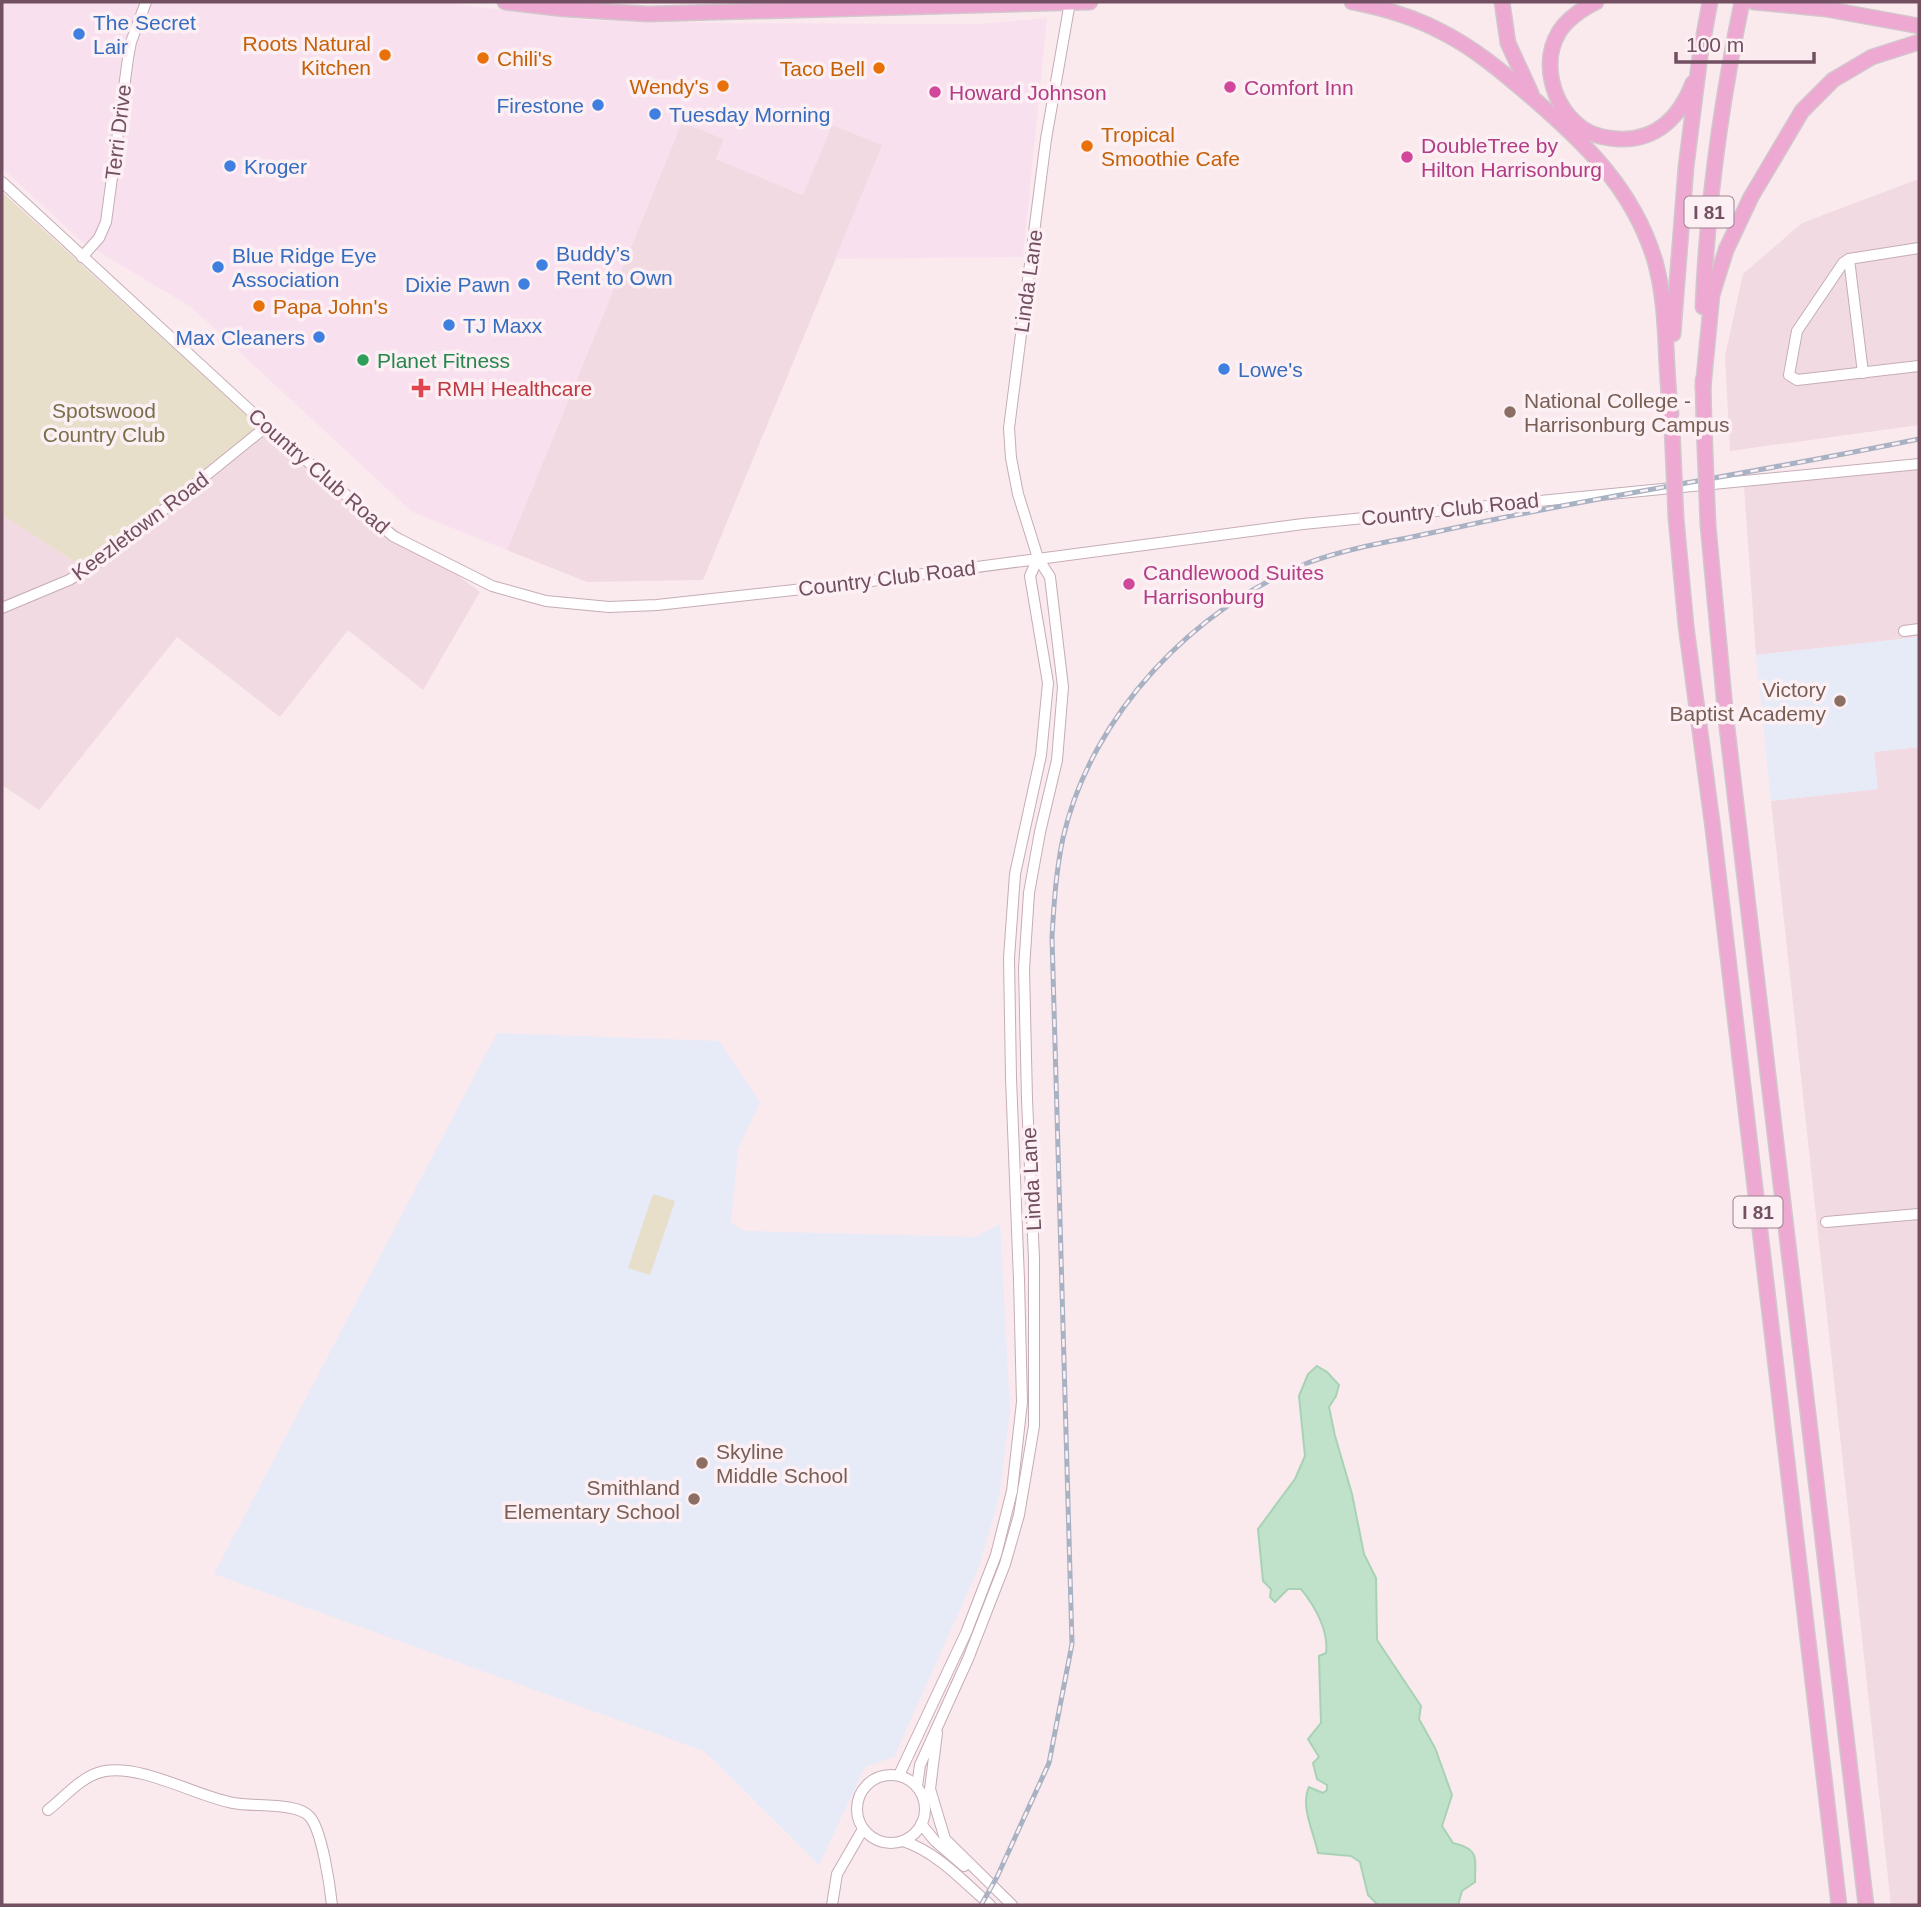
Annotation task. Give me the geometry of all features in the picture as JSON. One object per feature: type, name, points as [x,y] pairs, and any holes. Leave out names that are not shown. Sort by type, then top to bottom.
[{"type":"highway","points":[[505,2],[620,13],[700,13],[774,6],[1090,2]]},
{"type":"highway","points":[[700,13],[755,2]]},
{"type":"highway","points":[[1352,2],[1399,13],[1442,31],[1481,55],[1582,141],[1609,172],[1645,234],[1654,261],[1663,301],[1671,421]]},
{"type":"highway","points":[[1502,2],[1508,43],[1533,98]]},
{"type":"highway","points":[[1596,2],[1568,21],[1559,32],[1550,58],[1553,88],[1561,105],[1579,126],[1608,138],[1637,139],[1654,133],[1678,111],[1691,88],[1699,65]]},
{"type":"highway","name":"I 81","points":[[1710,2],[1699,65],[1680,232],[1672,347],[1671,421],[1676,518],[1685,613],[1707,778],[1839,1905]]},
{"type":"highway","name":"I 81","points":[[1742,2],[1717,145],[1709,209],[1702,332],[1709,525],[1726,719],[1866,1905]]},
{"type":"highway","points":[[1754,2],[1826,9],[1919,26]]},
{"type":"highway","points":[[1703,388],[1712,295],[1726,250],[1751,197],[1802,111],[1833,80],[1872,57],[1919,42]]},
{"type":"street","name":"Terri Drive","points":[[82,257],[94,244],[106,222],[128,58],[146,2]]},
{"type":"street","name":"Linda Lane","points":[[917,1786],[920,1765],[968,1660],[1005,1564],[1019,1515],[1034,1426],[1034,1259],[1024,969],[1029,893],[1057,760],[1063,687],[1050,577],[1038,558],[1016,484],[1009,428],[1046,139],[1070,2]]},
{"type":"street","name":"Country Club Road","points":[[2,182],[267,426],[393,536],[492,586],[546,601],[609,607],[657,605],[848,584],[1303,524],[1919,464]]},
{"type":"street","points":[[1919,248],[1849,259],[1843,263],[1797,331],[1789,375],[1797,380],[1919,366]]},
{"type":"street","points":[[1849,259],[1863,373]]},
{"type":"street","name":"Keezletown Road","points":[[2,608],[69,580],[99,562],[267,426]]},
{"type":"street","name":"Linda Lane","points":[[899,1775],[966,1633],[996,1555],[1012,1491],[1022,1402],[1009,958],[1015,874],[1041,755],[1048,683],[1030,576],[1038,558]]},
{"type":"street","points":[[1904,631],[1919,629]]},
{"type":"street","points":[[1826,1223],[1919,1213]]},
{"type":"street","points":[[939,1723],[930,1789],[945,1839],[1011,1905]]},
{"type":"street","points":[[48,1810],[89,1776],[99,1772],[123,1770],[140,1773],[227,1802],[298,1809],[310,1817],[316,1826],[332,1905]]},
{"type":"street","points":[[887,1774],[899,1775],[917,1786],[926,1808],[917,1832],[896,1843],[872,1838],[863,1829],[857,1813],[859,1795],[866,1785],[887,1774]]},
{"type":"street","points":[[921,1824],[935,1841],[1011,1905]]},
{"type":"street","points":[[832,1905],[837,1874],[863,1829]]},
{"type":"street","points":[[850,1852],[872,1838]]},
{"type":"street","points":[[903,1841],[917,1845],[942,1863],[990,1905]]},
{"type":"shaded area","points":[[2,2],[451,2],[586,20],[722,23],[979,24],[1047,18],[1023,257],[835,259],[882,145],[832,125],[803,195],[716,159],[724,139],[682,122],[507,550],[412,512],[191,307],[82,242],[2,168]]},
{"type":"shaded area","points":[[682,122],[724,139],[716,159],[803,195],[832,124],[883,145],[703,580],[587,582],[507,550]]},
{"type":"shaded area","points":[[1919,179],[1919,425],[1730,451],[1725,356],[1743,274],[1802,223]]},
{"type":"shaded area","points":[[261,428],[480,592],[423,690],[348,630],[280,717],[177,637],[39,810],[2,785],[2,515],[83,567]]},
{"type":"shaded area","points":[[1919,468],[1919,637],[1756,655],[1744,487]]},
{"type":"shaded area","name":"Victory Baptist Academy","points":[[1919,637],[1919,747],[1874,752],[1878,789],[1771,801],[1756,655]]},
{"type":"shaded area","points":[[1919,747],[1919,1905],[1891,1905],[1771,801],[1877,789],[1874,752]]},
{"type":"shaded area","points":[[497,1033],[719,1041],[760,1102],[738,1149],[731,1223],[744,1231],[976,1237],[1000,1224],[1010,1411],[999,1497],[979,1567],[894,1757],[865,1767],[819,1865],[704,1751],[214,1574]]},
{"type":"shaded area","points":[[1317,1366],[1339,1385],[1329,1407],[1352,1494],[1364,1554],[1376,1578],[1377,1640],[1421,1706],[1419,1719],[1435,1748],[1452,1795],[1442,1826],[1453,1843],[1468,1848],[1474,1856],[1475,1882],[1462,1891],[1458,1905],[1378,1905],[1368,1895],[1360,1862],[1351,1856],[1318,1853],[1309,1820],[1306,1803],[1309,1787],[1323,1793],[1327,1790],[1327,1785],[1317,1779],[1313,1763],[1319,1757],[1308,1739],[1321,1723],[1319,1656],[1326,1653],[1325,1636],[1316,1611],[1301,1589],[1288,1589],[1275,1602],[1270,1597],[1271,1589],[1263,1581],[1258,1529],[1295,1479],[1305,1456],[1299,1396],[1308,1374]]},
{"type":"green space","name":"Spotswood Country Club","points":[[2,192],[261,428],[83,567],[2,515]]},
{"type":"green space","points":[[653,1194],[675,1201],[650,1275],[628,1268]]},
{"type":"railway","points":[[981,1905],[997,1877],[1049,1763],[1072,1644],[1052,937],[1063,838],[1077,793],[1097,749],[1123,708],[1154,671],[1188,637],[1226,607],[1267,582],[1310,562],[1370,545],[1526,513],[1919,439]]},
{"type":"place","name":"The Secret Lair","points":[[79,34]]},
{"type":"place","name":"Roots Natural Kitchen","points":[[385,55]]},
{"type":"place","name":"Chili's","points":[[483,58]]},
{"type":"place","name":"Taco Bell","points":[[879,68]]},
{"type":"place","name":"Wendy's","points":[[723,86]]},
{"type":"place","name":"Comfort Inn","points":[[1230,87]]},
{"type":"place","name":"Howard Johnson","points":[[935,92]]},
{"type":"place","name":"Firestone","points":[[598,105]]},
{"type":"place","name":"Tuesday Morning","points":[[655,114]]},
{"type":"place","name":"Tropical Smoothie Cafe","points":[[1087,146]]},
{"type":"place","name":"DoubleTree by Hilton Harrisonburg","points":[[1407,157]]},
{"type":"place","name":"Kroger","points":[[230,166]]},
{"type":"place","name":"Buddy’s Rent to Own","points":[[542,265]]},
{"type":"place","name":"Blue Ridge Eye Association","points":[[218,267]]},
{"type":"place","name":"Dixie Pawn","points":[[524,284]]},
{"type":"place","name":"Papa John's","points":[[259,306]]},
{"type":"place","name":"TJ Maxx","points":[[449,325]]},
{"type":"place","name":"Max Cleaners","points":[[319,337]]},
{"type":"place","name":"Planet Fitness","points":[[363,360]]},
{"type":"place","name":"Lowe's","points":[[1224,369]]},
{"type":"place","name":"RMH Healthcare","points":[[421,388]]},
{"type":"place","name":"National College - Harrisonburg Campus","points":[[1510,412]]},
{"type":"place","name":"Candlewood Suites Harrisonburg","points":[[1129,584]]},
{"type":"place","name":"Victory Baptist Academy","points":[[1840,701]]},
{"type":"place","name":"Skyline Middle School","points":[[702,1463]]},
{"type":"place","name":"Smithland Elementary School","points":[[694,1499]]}]
